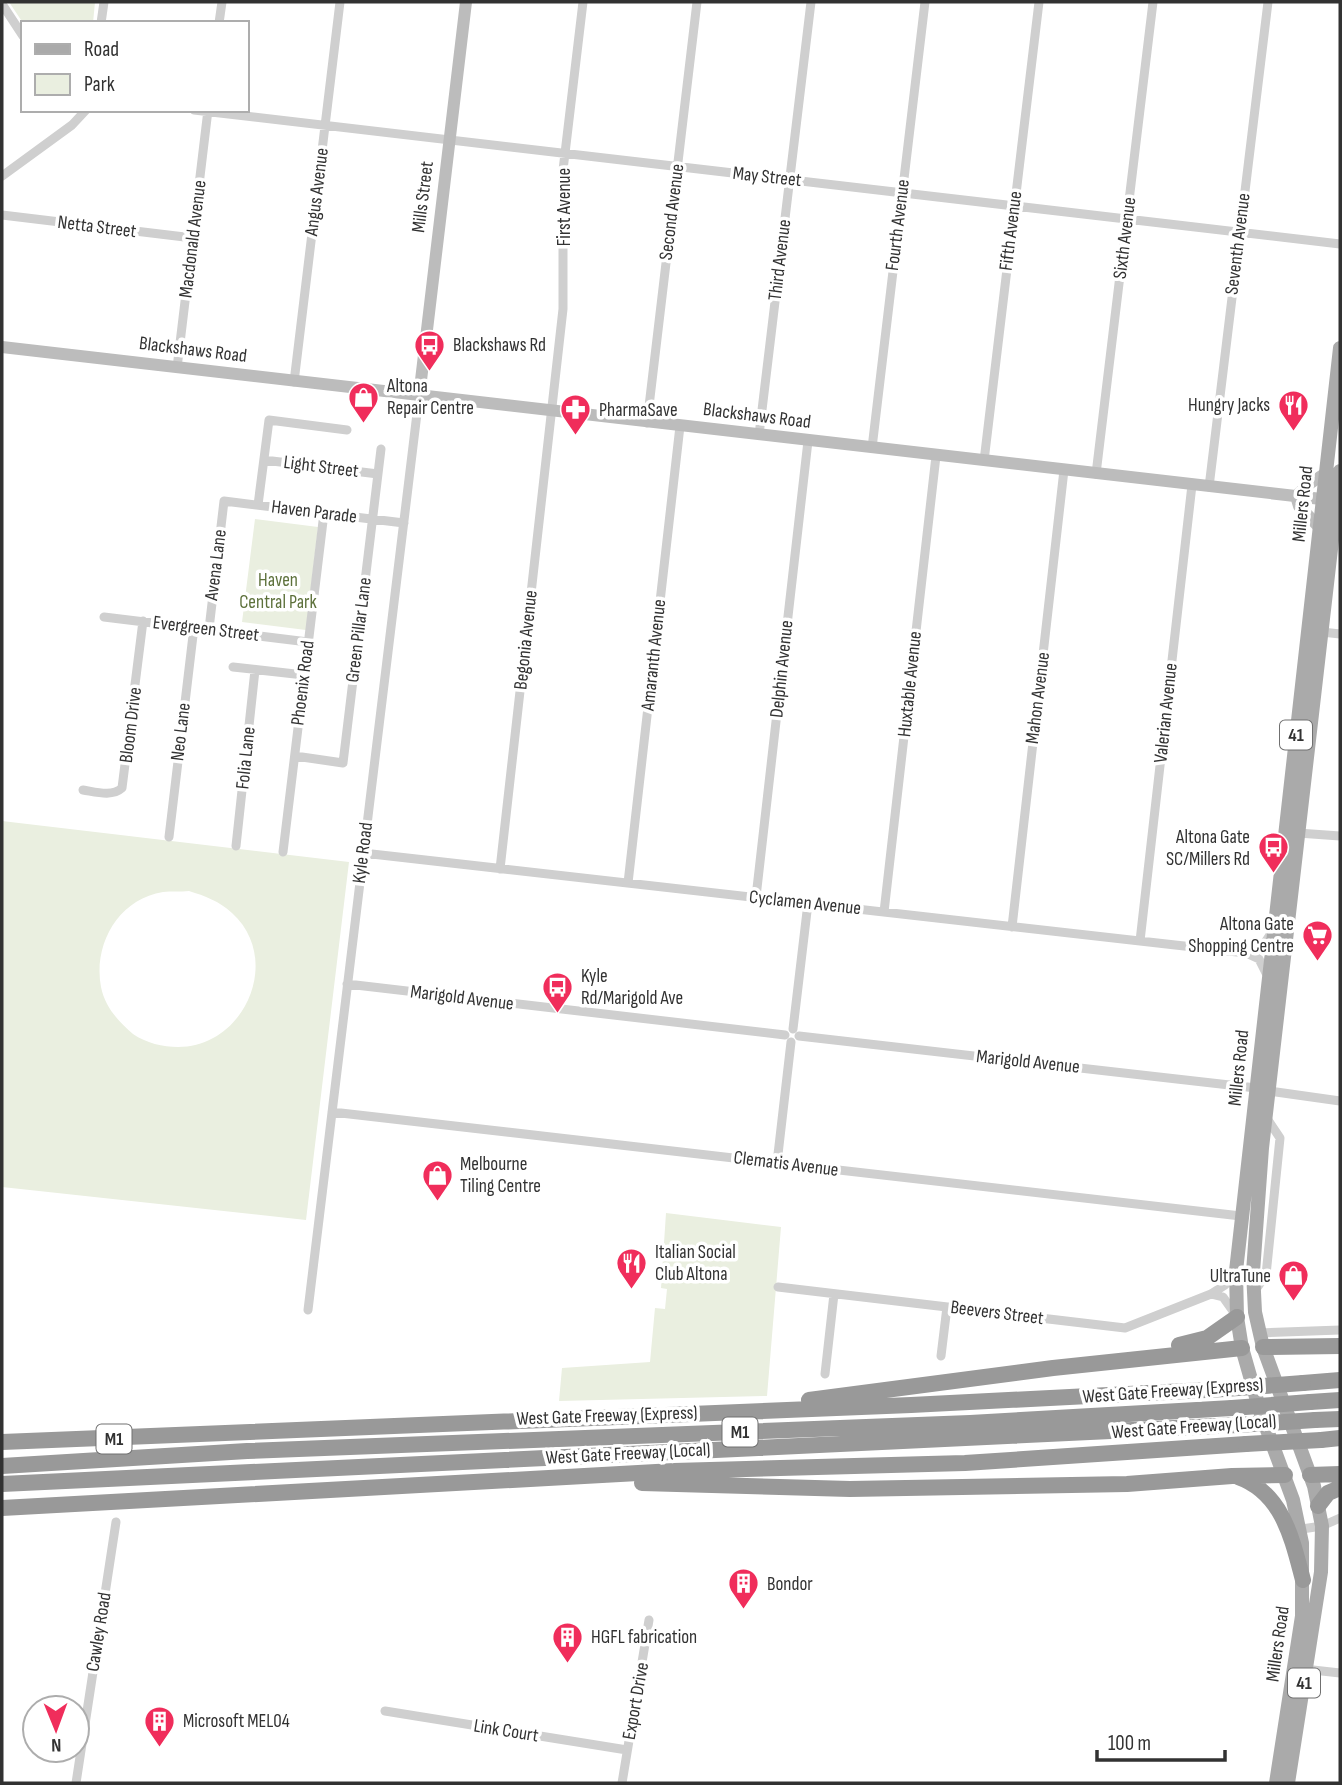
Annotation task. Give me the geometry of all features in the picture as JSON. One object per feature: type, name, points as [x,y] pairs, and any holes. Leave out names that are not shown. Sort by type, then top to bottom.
[{"type":"highway","points":[[1053,1368],[1174,1347],[1207,1338],[1237,1317]]},
{"type":"highway","points":[[1261,1340],[1340,1346]]},
{"type":"highway","points":[[720,1413],[1053,1368],[1242,1348]]},
{"type":"highway","name":"West Gate Freeway (Local)","points":[[2,1442],[720,1413],[1225,1389],[1340,1380]]},
{"type":"highway","name":"West Gate Freeway (Express)","points":[[2,1466],[247,1451],[984,1422],[1340,1400]]},
{"type":"highway","name":"West Gate Freeway (Express)","points":[[2,1484],[1340,1419]]},
{"type":"highway","name":"West Gate Freeway (Local)","points":[[2,1508],[674,1471],[965,1463],[1340,1438]]},
{"type":"highway","points":[[1310,1475],[1340,1474]]},
{"type":"highway","points":[[507,1482],[670,1483],[850,1489],[1128,1484],[1232,1475],[1285,1475]]},
{"type":"highway","points":[[1232,1475],[1248,1481],[1262,1491],[1295,1530],[1303,1580]]},
{"type":"highway","points":[[1318,1506],[1328,1493],[1340,1488]]},
{"type":"main road","name":"Mills Street","points":[[419,397],[466,2]]},
{"type":"main road","name":"Blackshaws Road","points":[[2,347],[1333,501]]},
{"type":"main road","name":"Millers Road","points":[[1295,1530],[1285,1475],[1260,1411],[1242,1348],[1237,1317],[1236,1271],[1241,1216],[1262,1090],[1298,833],[1322,632],[1333,501],[1340,348]]},
{"type":"main road","points":[[1331,528],[1299,506],[1296,496],[1309,484],[1333,472]]},
{"type":"main road","name":"Millers Road","points":[[1276,1783],[1321,1572],[1322,1526],[1310,1475],[1261,1340],[1254,1293],[1256,1220],[1266,1117],[1262,1090],[1268,978],[1331,528]]},
{"type":"main road","points":[[1242,1348],[1261,1340]]},
{"type":"main road","points":[[1285,1475],[1310,1475]]},
{"type":"main road","name":"Millers Road","points":[[1288,1783],[1300,1669],[1303,1580]]},
{"type":"street","points":[[101,21],[104,2]]},
{"type":"street","points":[[219,21],[222,2]]},
{"type":"street","name":"Angus Avenue","points":[[294,382],[340,2]]},
{"type":"street","name":"First Avenue","points":[[552,412],[563,309],[565,154],[583,2]]},
{"type":"street","name":"Second Avenue","points":[[647,423],[697,2]]},
{"type":"street","name":"Third Avenue","points":[[759,435],[811,2]]},
{"type":"street","name":"Fourth Avenue","points":[[872,448],[925,2]]},
{"type":"street","name":"Fifth Avenue","points":[[984,461],[1039,2]]},
{"type":"street","name":"Sixth Avenue","points":[[1096,474],[1153,2]]},
{"type":"street","name":"Seventh Avenue","points":[[1209,487],[1268,2]]},
{"type":"street","points":[[2,4],[21,33]]},
{"type":"street","points":[[2,176],[72,125],[83,112]]},
{"type":"street","name":"Macdonald Avenue","points":[[177,368],[208,112]]},
{"type":"street","name":"May Street","points":[[216,112],[1340,244]]},
{"type":"street","name":"Netta Street","points":[[2,215],[193,238]]},
{"type":"street","name":"Kyle Road","points":[[308,1310],[419,397]]},
{"type":"street","name":"Begonia Avenue","points":[[500,869],[552,412]]},
{"type":"street","points":[[258,505],[269,420],[347,430]]},
{"type":"street","name":"Amaranth Avenue","points":[[628,883],[680,426]]},
{"type":"street","name":"Delphin Avenue","points":[[756,897],[808,441]]},
{"type":"street","name":"Green Pillar Lane","points":[[295,757],[343,763],[381,449]]},
{"type":"street","name":"Huxtable Avenue","points":[[884,912],[936,456]]},
{"type":"street","name":"Light Street","points":[[264,460],[378,474]]},
{"type":"street","name":"Mahon Avenue","points":[[1012,927],[1064,470]]},
{"type":"street","name":"Valerian Avenue","points":[[1140,941],[1192,485]]},
{"type":"street","name":"Haven Parade","points":[[224,501],[404,523]]},
{"type":"street","name":"Avena Lane","points":[[209,629],[224,501]]},
{"type":"street","name":"Phoenix Road","points":[[283,852],[324,513]]},
{"type":"street","name":"Evergreen Street","points":[[104,617],[308,642]]},
{"type":"street","name":"Bloom Drive","points":[[83,790],[116,793],[122,788],[143,621]]},
{"type":"street","name":"Neo Lane","points":[[169,837],[194,627]]},
{"type":"street","points":[[1322,632],[1340,634]]},
{"type":"street","points":[[233,667],[304,676]]},
{"type":"street","name":"Folia Lane","points":[[236,846],[256,670]]},
{"type":"street","points":[[1283,859],[1298,833],[1340,836]]},
{"type":"street","name":"Cyclamen Avenue","points":[[363,853],[1245,953]]},
{"type":"street","points":[[777,1163],[808,903]]},
{"type":"street","points":[[1245,953],[1264,947],[1274,929]]},
{"type":"street","points":[[1245,953],[1260,960],[1268,978]]},
{"type":"street","name":"Marigold Avenue","points":[[347,984],[1340,1101]]},
{"type":"street","name":"Clematis Avenue","points":[[331,1112],[1241,1216]]},
{"type":"street","name":"Beevers Street","points":[[778,1287],[1125,1328],[1211,1294],[1225,1285],[1236,1271]]},
{"type":"street","points":[[825,1374],[834,1294]]},
{"type":"street","points":[[1211,1294],[1223,1297],[1237,1317]]},
{"type":"street","points":[[941,1356],[947,1307]]},
{"type":"street","points":[[1261,1340],[1340,1331]]},
{"type":"street","points":[[1295,1530],[1322,1526],[1340,1518]]},
{"type":"street","name":"Cawley Road","points":[[76,1783],[116,1522]]},
{"type":"street","name":"Export Drive","points":[[622,1783],[649,1620]]},
{"type":"street","points":[[1300,1669],[1340,1673]]},
{"type":"street","name":"Link Court","points":[[385,1711],[627,1750]]},
{"type":"green space","points":[[9,2],[95,2],[93,21],[22,21]]},
{"type":"green space","name":"Haven Central Park","points":[[255,519],[318,527],[306,630],[242,622]]},
{"type":"green space","points":[[2,821],[349,862],[306,1220],[2,1187]],"holes":[[[189,891],[212,899],[227,909],[247,932],[255,953],[255,976],[249,997],[238,1017],[222,1033],[202,1043],[178,1047],[155,1044],[133,1034],[109,1007],[101,987],[101,955],[112,926],[133,904],[147,896],[163,892]]]},
{"type":"green space","points":[[666,1213],[781,1227],[767,1396],[559,1401],[562,1368],[650,1362],[655,1308],[665,1309],[667,1289],[661,1288]]},
{"type":"place","name":"Blackshaws Rd","points":[[430,372]]},
{"type":"place","name":"Altona Repair Centre","points":[[364,424]]},
{"type":"place","name":"Hungry Jacks","points":[[1293,432]]},
{"type":"place","name":"PharmaSave","points":[[576,437]]},
{"type":"place","name":"Altona Gate SC/Millers Rd","points":[[1273,875]]},
{"type":"place","name":"Altona Gate Shopping Centre","points":[[1317,962]]},
{"type":"place","name":"Kyle Rd/Marigold Ave","points":[[558,1014]]},
{"type":"place","name":"Melbourne Tiling Centre","points":[[437,1202]]},
{"type":"place","name":"Italian Social Club Altona","points":[[632,1290]]},
{"type":"place","name":"UltraTune","points":[[1294,1303]]},
{"type":"place","name":"Bondor","points":[[744,1611]]},
{"type":"place","name":"HGFL fabrication","points":[[568,1664]]},
{"type":"place","name":"Microsoft MEL04","points":[[160,1748]]}]
